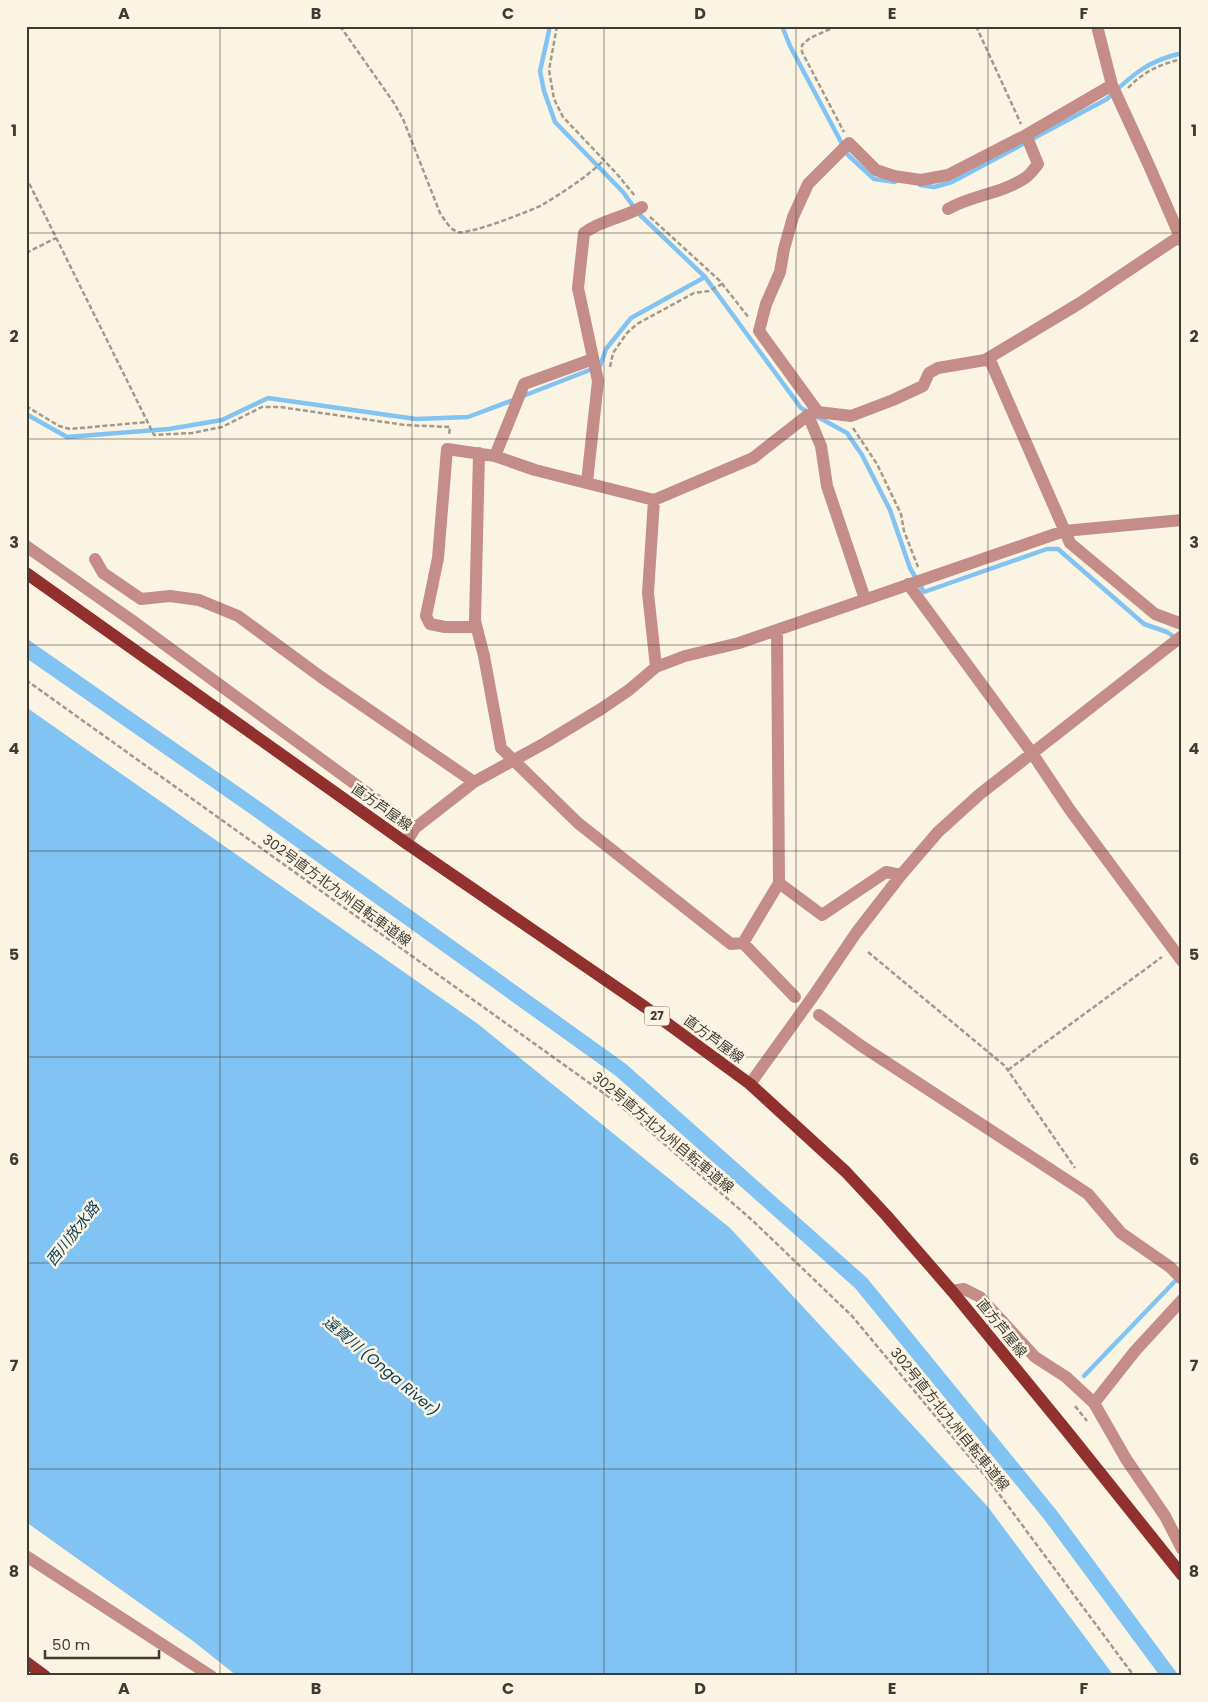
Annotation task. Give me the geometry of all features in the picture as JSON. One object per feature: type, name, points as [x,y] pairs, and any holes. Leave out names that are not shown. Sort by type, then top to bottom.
[{"type":"main road","name":"直方芦屋線","points":[[26,574],[406,843],[645,1007],[750,1084],[846,1172],[952,1291],[1182,1575]]},
{"type":"main road","points":[[27,1662],[45,1676]]},
{"type":"street","points":[[476,627],[430,624],[426,616],[438,558],[447,449],[495,456],[535,470],[654,500],[752,458],[813,413],[851,416],[923,386],[929,373],[938,368],[985,360],[1080,303],[1181,238],[1112,85],[1097,26]]},
{"type":"street","points":[[865,599],[827,486],[821,446],[813,413],[759,330],[766,304],[780,272],[784,248],[793,218],[808,184],[849,143],[876,170],[894,176],[921,180],[948,175],[1026,134],[1112,85]]},
{"type":"street","points":[[948,209],[961,201],[1005,189],[1026,177],[1038,164],[1026,134]]},
{"type":"street","points":[[587,482],[598,380],[578,288],[584,233],[594,226],[630,214],[642,207]]},
{"type":"street","points":[[989,358],[1070,543],[1155,614],[1182,624]]},
{"type":"street","points":[[495,456],[524,384],[594,359]]},
{"type":"street","points":[[479,453],[476,627],[484,656],[501,748],[578,823],[731,944],[743,943]]},
{"type":"street","points":[[654,500],[648,593],[656,667]]},
{"type":"street","points":[[406,843],[415,828],[474,782],[545,743],[601,709],[656,667],[685,656],[739,643],[1064,531],[1182,520]]},
{"type":"street","points":[[26,546],[415,828]]},
{"type":"street","points":[[95,559],[103,573],[141,599]]},
{"type":"street","points":[[908,584],[1032,753],[1070,810],[1182,961]]},
{"type":"street","points":[[116,610],[141,599],[170,596],[199,600],[238,616],[321,677],[474,782]]},
{"type":"street","points":[[743,943],[778,882],[777,630]]},
{"type":"street","points":[[750,1084],[856,933],[900,875],[938,832],[980,794],[1182,636]]},
{"type":"street","points":[[778,882],[822,915],[886,872],[900,875]]},
{"type":"street","points":[[743,943],[795,997]]},
{"type":"street","points":[[819,1015],[860,1045],[1088,1194],[1121,1233],[1170,1267],[1182,1279]]},
{"type":"street","points":[[952,1291],[964,1289],[980,1297],[1035,1357],[1066,1377],[1094,1403],[1126,1459],[1165,1516],[1182,1549]]},
{"type":"street","points":[[1094,1403],[1135,1350],[1182,1300]]},
{"type":"street","points":[[26,1556],[211,1676]]},
{"type":"street","points":[[27,1662],[31,1676]]},
{"type":"path","points":[[340,26],[394,103],[403,119],[440,212],[447,224],[458,232],[471,232],[541,206],[591,173],[604,160]]},
{"type":"path","points":[[557,26],[550,70],[554,98],[563,117],[604,160],[635,196],[646,213],[722,284],[759,330]]},
{"type":"path","points":[[837,26],[810,38],[802,45],[802,52],[849,143]]},
{"type":"path","points":[[976,26],[1026,134]]},
{"type":"path","points":[[1118,98],[1145,73],[1162,64],[1182,59]]},
{"type":"path","points":[[26,177],[154,435],[192,433],[222,427],[262,407],[280,407],[405,425],[450,427],[447,449]]},
{"type":"path","points":[[26,253],[56,238]]},
{"type":"path","points":[[597,374],[608,371],[613,353],[627,333],[637,324],[694,292],[709,291],[722,284]]},
{"type":"path","points":[[26,406],[59,426],[70,429],[147,422]]},
{"type":"path","points":[[842,415],[862,440],[877,464],[901,514],[904,531],[924,579]]},
{"type":"path","name":"302号直方北九州自転車道線","points":[[26,680],[616,1102],[752,1220],[852,1316],[991,1483],[1134,1676]]},
{"type":"path","points":[[1008,1070],[1173,949]]},
{"type":"path","points":[[868,952],[975,1040],[1008,1070],[1078,1172]]},
{"type":"path","points":[[1070,1399],[1092,1427]]},
{"type":"water","points":[[26,638],[262,803],[626,1064],[867,1278],[1057,1511],[1179,1676],[1160,1676],[1044,1519],[855,1288],[616,1076],[253,816],[26,658]]},
{"type":"water","points":[[26,707],[478,1024],[730,1228],[988,1507],[1114,1676],[237,1676],[193,1641],[26,1522]]},
{"type":"waterway","points":[[549,26],[540,71],[544,91],[555,122],[623,192],[638,213],[705,277],[801,408],[808,412]]},
{"type":"waterway","points":[[782,26],[790,46],[848,155],[874,179],[895,182]]},
{"type":"waterway","points":[[920,185],[934,187],[952,182],[1107,99],[1132,76],[1149,65],[1182,53]]},
{"type":"waterway","points":[[523,396],[600,366],[606,349],[631,318],[705,277]]},
{"type":"waterway","points":[[26,414],[67,437],[169,429],[222,420],[268,398],[416,419],[468,417],[516,399]]},
{"type":"waterway","points":[[818,417],[847,433],[862,455],[890,510],[910,568],[924,592],[1047,549],[1058,549],[1144,624],[1167,632],[1176,638]]},
{"type":"waterway","points":[[1084,1376],[1179,1277]]},
{"type":"water label","name":"西川放水路","points":[[73,1234]]},
{"type":"water label","name":"遠賀川 (Onga River)","points":[[381,1366]]}]
